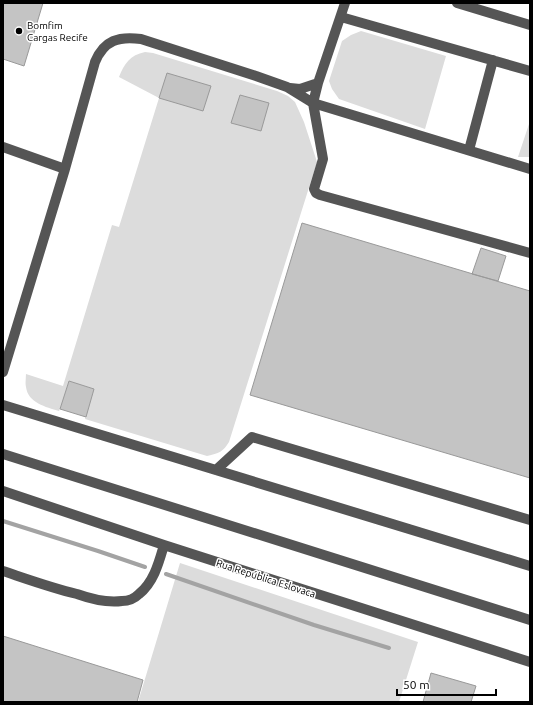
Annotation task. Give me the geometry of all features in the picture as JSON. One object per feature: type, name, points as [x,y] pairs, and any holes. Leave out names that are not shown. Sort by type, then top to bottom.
[{"type":"lane","points":[[345,3],[318,83],[313,103],[323,159],[314,189],[316,193],[530,253]]},
{"type":"lane","points":[[457,3],[530,25]]},
{"type":"lane","points":[[341,17],[530,71]]},
{"type":"lane","points":[[3,372],[65,169],[95,62],[100,52],[106,46],[117,39],[130,37],[141,39],[287,87],[300,89],[318,83]]},
{"type":"lane","points":[[468,150],[494,60]]},
{"type":"lane","points":[[287,87],[313,103],[530,169]]},
{"type":"lane","points":[[3,147],[65,169]]},
{"type":"lane","points":[[3,405],[530,566]]},
{"type":"lane","points":[[216,470],[252,437],[530,520]]},
{"type":"lane","points":[[3,454],[530,620]]},
{"type":"lane","name":"Rua República Eslovaca","points":[[3,491],[164,545],[530,662]]},
{"type":"lane","points":[[3,571],[97,600],[111,602],[123,601],[139,594],[150,582],[157,568],[164,545]]},
{"type":"shaded area","points":[[361,31],[446,56],[425,129],[339,99],[332,89],[329,81],[342,41]]},
{"type":"shaded area","points":[[145,52],[153,53],[277,91],[288,96],[295,102],[304,122],[317,162],[229,442],[220,452],[207,456],[85,419],[94,389],[69,381],[59,411],[38,404],[27,392],[26,374],[63,386],[112,225],[119,227],[159,98],[119,77],[128,61],[135,55]]},
{"type":"shaded area","points":[[530,121],[530,157],[518,157]]},
{"type":"shaded area","points":[[180,563],[418,642],[399,702],[138,702]]},
{"type":"building","name":"Bomfim Cargas Recife","points":[[3,3],[43,3],[24,66],[3,59]]},
{"type":"building","points":[[167,73],[211,86],[203,111],[159,98]]},
{"type":"building","points":[[240,95],[269,103],[261,131],[231,123]]},
{"type":"building","points":[[302,223],[530,291],[530,478],[250,395]]},
{"type":"building","points":[[481,248],[506,256],[498,281],[472,274]]},
{"type":"building","points":[[69,381],[94,389],[86,417],[60,409]]},
{"type":"building","points":[[3,636],[143,680],[137,702],[3,702]]},
{"type":"building","points":[[431,673],[476,686],[471,702],[423,702]]},
{"type":"waterway","points":[[3,521],[145,567]]},
{"type":"waterway","points":[[166,574],[314,625],[389,648]]},
{"type":"place","name":"Bomfim Cargas Recife","points":[[19,31]]}]
